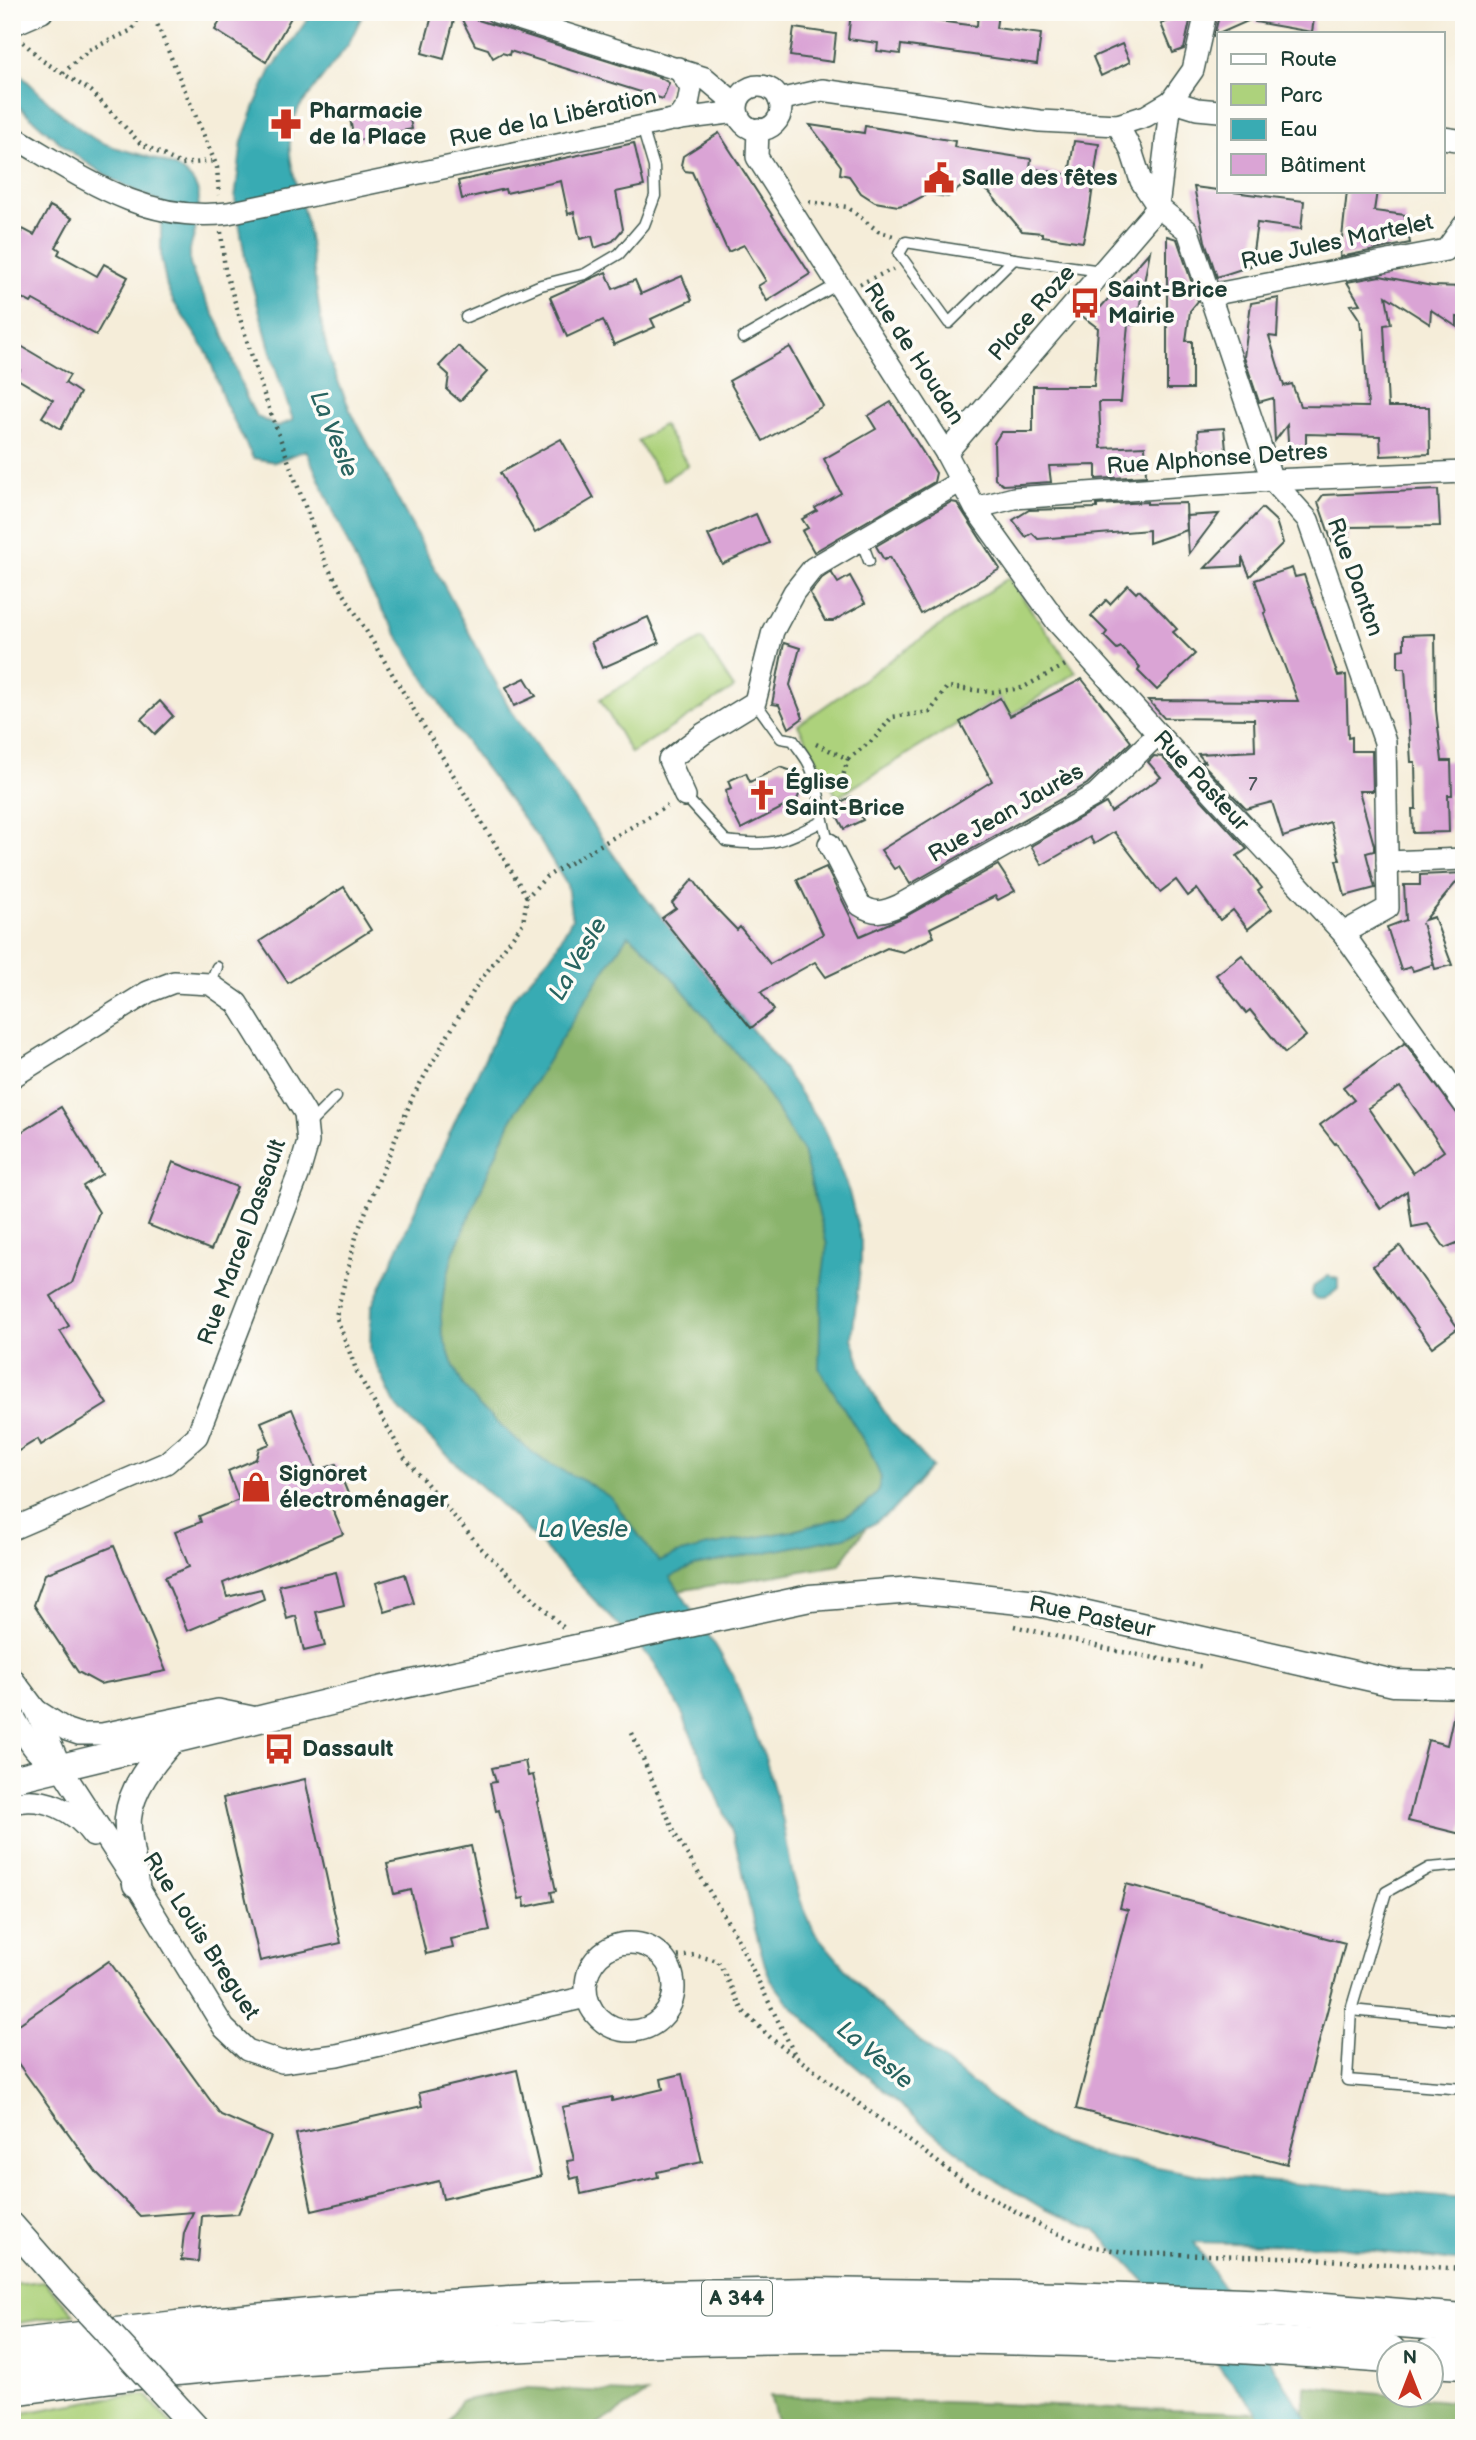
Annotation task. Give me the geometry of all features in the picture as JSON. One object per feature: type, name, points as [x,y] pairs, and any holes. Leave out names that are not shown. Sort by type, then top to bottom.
[{"type":"highway","name":"A 344","points":[[12,2349],[331,2316],[561,2302],[811,2297],[1080,2301],[1274,2308],[1464,2323]]},
{"type":"highway","name":"A 344","points":[[12,2386],[335,2352],[623,2338],[828,2333],[1061,2337],[1285,2346],[1374,2353]]},
{"type":"highway","points":[[1444,2359],[1464,2360]]},
{"type":"street","points":[[16,32],[42,12]]},
{"type":"street","points":[[496,12],[705,78],[737,108],[744,124],[758,129],[765,129],[777,120],[780,107],[779,100],[770,89],[756,86],[744,92],[737,108]]},
{"type":"street","points":[[779,100],[822,90],[1040,121],[1118,125],[1146,116],[1171,101],[1193,70],[1206,12]]},
{"type":"street","points":[[677,120],[688,104],[691,88],[678,68]]},
{"type":"street","points":[[1171,101],[1197,109],[1217,111]]},
{"type":"street","points":[[1158,207],[1171,101]]},
{"type":"street","name":"Rue de la Libération","points":[[12,136],[107,191],[155,210],[194,216],[224,213],[737,108]]},
{"type":"street","name":"Rue Danton","points":[[1118,125],[1131,150],[1141,181],[1158,207],[1188,231],[1272,480],[1308,520],[1385,742],[1388,908],[1343,933]]},
{"type":"street","name":"Rue de Houdan","points":[[758,129],[757,157],[946,453]]},
{"type":"street","points":[[1444,138],[1464,141]]},
{"type":"street","name":"Place Roze","points":[[946,453],[1158,207]]},
{"type":"street","name":"Rue Jules Martelet","points":[[1210,295],[1446,250],[1464,225]]},
{"type":"street","name":"Rue Pasteur","points":[[946,453],[975,508],[1057,622],[1343,933],[1464,1104]]},
{"type":"street","name":"Rue Alphonse Detres","points":[[975,508],[1014,498],[1272,480],[1464,472]]},
{"type":"street","points":[[685,796],[669,760],[703,734],[755,702],[773,631],[794,592],[813,568],[961,481]]},
{"type":"street","name":"Rue Jean Jaurès","points":[[829,844],[860,905],[881,913],[900,905],[1095,795],[1158,734]]},
{"type":"street","points":[[1387,862],[1464,859]]},
{"type":"street","name":"Rue Marcel Dassault","points":[[12,1077],[148,992],[174,982],[213,975],[237,1003],[305,1113],[308,1142],[299,1173],[197,1436],[166,1463],[12,1529]]},
{"type":"street","name":"Rue Pasteur","points":[[12,1779],[380,1690],[810,1598],[912,1590],[1038,1603],[1394,1683],[1464,1685]]},
{"type":"street","points":[[12,1678],[36,1710],[61,1768]]},
{"type":"street","points":[[36,1710],[67,1730],[79,1734],[102,1734],[218,1710],[262,1719]]},
{"type":"street","points":[[12,1714],[37,1754],[44,1761],[61,1768]]},
{"type":"street","points":[[136,1884],[128,1820],[131,1804],[146,1770],[171,1741]]},
{"type":"street","name":"Rue Louis Breguet","points":[[61,1768],[224,2028],[247,2050],[282,2062],[337,2055],[586,1997]]},
{"type":"street","points":[[12,1803],[39,1800],[76,1817],[113,1862],[136,1884]]},
{"type":"street","points":[[624,1943],[652,1949],[664,1958],[673,1978],[672,1999],[661,2018],[643,2029],[622,2030],[602,2022],[592,2011],[586,1997],[589,1968],[598,1956],[624,1943]]},
{"type":"street","points":[[12,2225],[196,2428]]},
{"type":"lane","points":[[466,317],[541,285],[585,274],[619,254],[644,225],[655,196],[654,167],[642,127]]},
{"type":"lane","points":[[1014,259],[949,323],[899,254],[906,242],[1102,271]]},
{"type":"lane","name":"Rue de Houdan","points":[[743,338],[842,290]]},
{"type":"lane","points":[[861,540],[869,561]]},
{"type":"lane","points":[[755,702],[781,738],[793,740],[809,764],[820,802],[821,822],[829,844]]},
{"type":"lane","points":[[685,796],[726,841],[754,844],[783,841],[821,822]]},
{"type":"lane","points":[[307,1126],[336,1097]]},
{"type":"lane","points":[[1464,1865],[1429,1868],[1386,1892],[1351,2010],[1347,2080],[1464,2089]]},
{"type":"lane","points":[[1351,2010],[1464,2021]]},
{"type":"path","points":[[63,73],[89,50],[132,30],[142,12]]},
{"type":"path","points":[[152,12],[217,167],[224,213],[225,270],[263,392],[327,566],[527,897]]},
{"type":"path","points":[[16,32],[43,61],[91,91],[140,143],[181,164],[215,161]]},
{"type":"path","points":[[788,205],[802,201],[847,207],[878,230]]},
{"type":"path","points":[[842,290],[883,275],[904,262]]},
{"type":"path","points":[[816,789],[843,776],[848,759],[874,739],[892,717],[930,712],[947,687],[992,692],[1022,688],[1074,660],[1087,656]]},
{"type":"path","points":[[796,745],[808,740],[848,759]]},
{"type":"path","points":[[571,1635],[481,1548],[404,1457],[357,1372],[336,1316],[357,1233],[413,1096],[477,985],[523,923],[527,897],[546,877],[685,796]]},
{"type":"path","points":[[1009,1625],[1117,1651],[1212,1669]]},
{"type":"path","points":[[632,1733],[676,1836],[734,1934],[795,2056]]},
{"type":"path","points":[[664,1958],[694,1955],[718,1961],[743,2011],[773,2040],[970,2186],[1038,2225],[1089,2246],[1143,2254],[1282,2258],[1464,2269]]},
{"type":"green space","points":[[663,425],[688,465],[663,481],[638,441]]},
{"type":"green space","points":[[1008,578],[1076,672],[1010,716],[1000,698],[837,797],[798,725]]},
{"type":"green space","points":[[702,639],[734,688],[631,753],[600,699]]},
{"type":"green space","points":[[587,907],[648,912],[812,1138],[848,1288],[841,1364],[900,1481],[839,1565],[622,1600],[383,1330]]},
{"type":"green space","points":[[44,2281],[74,2314],[12,2324],[12,2284]]},
{"type":"green space","points":[[1305,2386],[1374,2393],[1374,2408],[1444,2408],[1444,2401],[1464,2403],[1464,2428],[1313,2428],[1304,2414]]},
{"type":"green space","points":[[528,2388],[647,2394],[592,2428],[445,2428],[460,2401]]},
{"type":"green space","points":[[146,2395],[175,2428],[12,2428],[12,2415],[107,2398]]},
{"type":"green space","points":[[770,2396],[1258,2413],[1261,2428],[779,2428]]},
{"type":"water","name":"La Vesle","points":[[313,12],[364,12],[348,45],[299,108],[290,136],[291,162],[309,235],[325,343],[334,373],[350,410],[510,709],[633,882],[783,1068],[826,1132],[849,1192],[861,1240],[852,1338],[863,1372],[876,1399],[891,1422],[932,1467],[892,1511],[845,1537],[694,1566],[670,1577],[733,1676],[766,1761],[801,1902],[815,1933],[866,1993],[891,2017],[1009,2112],[1047,2137],[1095,2155],[1204,2176],[1464,2198],[1464,2262],[1333,2246],[1194,2242],[1313,2428],[1261,2428],[1258,2413],[1182,2322],[1095,2229],[1044,2209],[988,2175],[930,2130],[840,2053],[788,2002],[771,1980],[765,1965],[732,1831],[683,1715],[654,1662],[522,1525],[397,1408],[370,1351],[371,1308],[458,1115],[513,998],[553,953],[572,919],[567,885],[540,841],[456,729],[386,617],[361,573],[306,450],[275,462],[253,458],[224,401],[208,354],[173,301],[167,287],[161,258],[161,202],[119,183],[81,159],[12,100],[12,67],[61,113],[93,138],[171,165],[185,173],[194,184],[199,198],[190,264],[221,328],[246,397],[256,416],[277,427],[293,420],[246,263],[235,199],[242,141],[271,70]],"holes":[[[628,935],[665,969],[754,1074],[803,1152],[827,1245],[821,1289],[819,1368],[870,1451],[881,1478],[877,1493],[866,1505],[844,1517],[792,1531],[708,1546],[659,1562],[611,1498],[544,1461],[480,1407],[463,1385],[452,1362],[442,1333],[441,1316],[453,1254],[510,1122]]]},
{"type":"water","points":[[1328,1276],[1338,1279],[1338,1289],[1323,1299],[1313,1297],[1314,1286]]},
{"type":"building","points":[[225,12],[294,12],[266,62],[215,30]]},
{"type":"building","points":[[433,12],[456,12],[444,59],[422,53]]},
{"type":"building","points":[[851,12],[977,26],[978,12],[998,14],[996,28],[1041,34],[1037,64],[901,45],[900,54],[877,51],[878,43],[848,39]]},
{"type":"building","points":[[1192,12],[1184,49],[1173,53],[1161,24]]},
{"type":"building","points":[[1256,12],[1315,12],[1312,32],[1255,22]]},
{"type":"building","points":[[459,14],[659,77],[669,83],[663,99],[510,51],[509,55],[502,53],[493,58],[488,49],[475,45]]},
{"type":"building","points":[[1219,16],[1248,21],[1217,32],[1214,36]]},
{"type":"building","points":[[794,28],[836,34],[833,62],[790,56]]},
{"type":"building","points":[[1122,44],[1130,62],[1101,76],[1093,57]]},
{"type":"building","points":[[407,106],[412,129],[354,141],[350,118]]},
{"type":"building","name":"Salle des fêtes","points":[[810,125],[864,133],[865,126],[955,141],[954,147],[1031,159],[1030,168],[1069,175],[1074,141],[1099,144],[1083,242],[1022,231],[989,192],[976,185],[961,187],[948,197],[927,194],[898,206],[875,202],[861,193],[849,176],[840,174],[841,166]]},
{"type":"building","points":[[719,133],[810,274],[767,301],[758,286],[766,281],[744,245],[728,252],[692,172],[685,171],[681,165],[683,156]]},
{"type":"building","points":[[634,143],[644,186],[616,192],[623,229],[613,241],[595,248],[592,236],[580,239],[574,212],[568,214],[561,181],[506,193],[505,189],[462,199],[458,181]]},
{"type":"building","points":[[1194,187],[1304,201],[1301,229],[1257,223],[1251,266],[1217,277],[1205,241]]},
{"type":"building","points":[[1347,192],[1377,192],[1374,211],[1405,215],[1410,243],[1340,257]]},
{"type":"building","points":[[50,206],[72,218],[56,247],[60,250],[58,254],[97,276],[104,264],[128,277],[96,335],[33,300],[31,303],[12,293],[12,248],[23,229],[34,235]]},
{"type":"building","points":[[1167,236],[1177,239],[1198,301],[1190,311],[1186,341],[1192,341],[1192,389],[1167,389]]},
{"type":"building","points":[[1150,251],[1136,325],[1128,324],[1121,402],[1099,402],[1101,448],[1145,446],[1146,476],[1096,479],[1096,465],[1049,466],[1051,482],[1003,485],[995,479],[994,443],[1001,432],[1033,432],[1033,386],[1094,386],[1098,328],[1082,316],[1093,303],[1101,307]]},
{"type":"building","points":[[606,272],[613,289],[635,280],[641,294],[682,276],[692,300],[651,319],[655,327],[614,345],[603,320],[567,337],[550,297]]},
{"type":"building","points":[[1380,276],[1432,286],[1464,287],[1464,318],[1457,317],[1457,327],[1431,310],[1430,324],[1386,296],[1391,324],[1384,325],[1388,407],[1429,407],[1430,454],[1381,456],[1380,436],[1306,434],[1306,454],[1289,455],[1287,425],[1275,441],[1273,398],[1259,402],[1244,357],[1251,303],[1279,298],[1277,337],[1269,336],[1284,386],[1292,384],[1300,406],[1368,407],[1363,329],[1350,305],[1360,304],[1347,282]]},
{"type":"building","points":[[21,346],[70,375],[65,383],[80,393],[61,429],[42,417],[53,400],[16,378],[20,370],[12,365],[12,362]]},
{"type":"building","points":[[458,346],[487,372],[460,401],[447,390],[449,375],[439,366]]},
{"type":"building","points":[[790,347],[823,406],[763,441],[729,381]]},
{"type":"building","points":[[891,402],[936,473],[934,482],[814,552],[802,531],[808,528],[802,519],[841,493],[824,459],[876,429],[868,416]]},
{"type":"building","points":[[1224,428],[1226,450],[1199,450],[1198,430]]},
{"type":"building","points":[[561,439],[594,498],[535,533],[500,473]]},
{"type":"building","points":[[1438,490],[1440,526],[1348,527],[1349,539],[1332,542],[1318,502],[1323,495]]},
{"type":"building","points":[[951,502],[957,503],[1000,569],[921,614],[890,557],[884,560],[876,546]]},
{"type":"building","points":[[1186,503],[1187,530],[1149,543],[1149,530],[1038,539],[1032,533],[1026,537],[1013,520],[1029,510],[1097,508],[1097,505]]},
{"type":"building","points":[[1262,508],[1276,521],[1283,543],[1250,576],[1242,557],[1242,566],[1205,568]]},
{"type":"building","points":[[756,514],[769,543],[722,564],[708,535]]},
{"type":"building","points":[[1219,514],[1189,554],[1186,516]]},
{"type":"building","points":[[1292,568],[1295,577],[1304,575],[1338,676],[1346,675],[1348,738],[1352,737],[1352,751],[1372,751],[1373,791],[1359,791],[1374,845],[1374,851],[1366,853],[1375,888],[1345,896],[1336,860],[1340,860],[1330,822],[1283,837],[1272,802],[1246,809],[1201,762],[1205,762],[1198,754],[1255,751],[1254,719],[1164,718],[1148,700],[1298,701],[1264,613],[1266,612],[1255,580]]},
{"type":"building","points":[[831,572],[838,583],[850,576],[865,603],[833,621],[825,621],[810,593],[822,578]]},
{"type":"building","points":[[1128,585],[1136,593],[1139,590],[1164,615],[1177,629],[1173,632],[1195,654],[1157,690],[1138,671],[1140,667],[1121,647],[1117,649],[1104,636],[1107,632],[1091,616],[1106,600],[1110,604]]},
{"type":"building","points":[[648,617],[659,643],[602,668],[591,642]]},
{"type":"building","points":[[1435,634],[1436,710],[1442,761],[1451,761],[1449,832],[1413,833],[1412,809],[1416,809],[1415,762],[1411,762],[1405,668],[1398,668],[1398,650],[1404,649],[1404,635]]},
{"type":"building","points":[[784,643],[800,648],[790,685],[803,718],[789,728],[779,705],[772,704]]},
{"type":"building","points":[[525,678],[536,696],[514,706],[506,687]]},
{"type":"building","points":[[1082,679],[1131,742],[1087,784],[910,884],[899,866],[894,869],[881,850],[992,781],[960,722],[1000,698],[1010,716]]},
{"type":"building","points":[[160,701],[173,716],[155,734],[141,719]]},
{"type":"building","points":[[1154,756],[1162,757],[1247,849],[1237,856],[1262,888],[1258,891],[1272,909],[1248,929],[1233,910],[1220,920],[1197,889],[1188,896],[1176,880],[1160,892],[1114,832],[1094,844],[1090,837],[1042,865],[1031,846],[1106,803],[1111,812],[1161,777],[1148,762]]},
{"type":"building","name":"Église Saint-Brice","points":[[780,767],[801,774],[804,781],[797,800],[741,829],[728,803],[726,790],[731,788],[728,781],[746,773],[750,782]]},
{"type":"building","points":[[851,797],[863,820],[844,829],[832,806]]},
{"type":"building","points":[[998,865],[1015,891],[998,900],[995,896],[930,928],[934,937],[903,952],[887,948],[826,977],[815,962],[761,992],[774,1010],[751,1028],[662,918],[676,908],[672,903],[693,879],[709,901],[737,930],[740,927],[770,964],[823,934],[797,880],[826,867],[860,936],[906,916]]},
{"type":"building","points":[[1464,873],[1425,920],[1434,917],[1452,965],[1435,969],[1434,964],[1413,971],[1411,967],[1401,970],[1387,927],[1406,920],[1404,885],[1420,885],[1420,875]]},
{"type":"building","points":[[344,887],[371,930],[288,983],[260,941]]},
{"type":"building","points":[[1242,955],[1306,1036],[1285,1053],[1250,1010],[1246,1013],[1216,975]]},
{"type":"building","points":[[1405,1043],[1464,1123],[1464,1240],[1445,1248],[1428,1224],[1412,1227],[1407,1191],[1381,1209],[1336,1143],[1320,1125],[1354,1100],[1343,1087]],"holes":[[[1400,1087],[1444,1151],[1413,1173],[1368,1108]]]},
{"type":"building","points":[[61,1107],[102,1174],[83,1186],[99,1212],[72,1283],[51,1296],[69,1326],[60,1331],[107,1404],[41,1445],[38,1439],[12,1455],[12,1138]]},
{"type":"building","points":[[173,1162],[237,1187],[211,1250],[148,1225]]},
{"type":"building","points":[[1400,1246],[1458,1328],[1432,1347],[1373,1266]]},
{"type":"building","points":[[292,1409],[317,1471],[336,1464],[349,1496],[330,1503],[343,1534],[223,1583],[227,1597],[261,1589],[264,1599],[187,1631],[165,1577],[189,1567],[175,1532],[201,1522],[199,1516],[239,1500],[228,1471],[256,1459],[259,1448],[270,1444],[261,1422]]},
{"type":"building","points":[[114,1546],[166,1671],[100,1684],[78,1672],[34,1605],[45,1574]]},
{"type":"building","points":[[336,1572],[344,1605],[316,1612],[325,1646],[304,1651],[296,1616],[287,1619],[279,1585]]},
{"type":"building","points":[[405,1574],[414,1603],[385,1612],[376,1583]]},
{"type":"building","points":[[1456,1704],[1464,1705],[1464,1824],[1461,1834],[1408,1821],[1428,1740],[1447,1745]]},
{"type":"building","points":[[525,1761],[528,1776],[533,1775],[556,1891],[551,1892],[553,1901],[525,1907],[524,1898],[519,1899],[499,1810],[496,1811],[490,1783],[496,1782],[492,1768]]},
{"type":"building","points":[[305,1779],[341,1943],[260,1961],[223,1798]]},
{"type":"building","points":[[471,1846],[490,1931],[451,1939],[453,1948],[426,1954],[411,1890],[394,1894],[387,1864]]},
{"type":"building","points":[[1126,1884],[1345,1943],[1287,2164],[1076,2109],[1128,1910],[1120,1908]]},
{"type":"building","points":[[109,1961],[221,2115],[271,2137],[238,2214],[202,2216],[198,2262],[181,2260],[184,2233],[193,2212],[140,2216],[97,2173],[12,2055],[12,2029]]},
{"type":"building","points":[[517,2070],[541,2176],[443,2199],[439,2181],[312,2211],[296,2134],[422,2106],[419,2093]]},
{"type":"building","points":[[682,2074],[702,2162],[657,2172],[658,2177],[581,2194],[578,2177],[571,2179],[567,2161],[574,2160],[562,2107],[612,2097],[612,2101],[663,2089],[661,2079]]},
{"type":"place","name":"Pharmacie de la Place","points":[[286,124]]},
{"type":"place","name":"Salle des fêtes","points":[[939,178]]},
{"type":"place","name":"Saint-Brice Mairie","points":[[1085,303]]},
{"type":"place","name":"Église Saint-Brice","points":[[762,795]]},
{"type":"place","name":"Signoret électroménager","points":[[256,1487]]},
{"type":"place","name":"Dassault","points":[[279,1749]]}]
